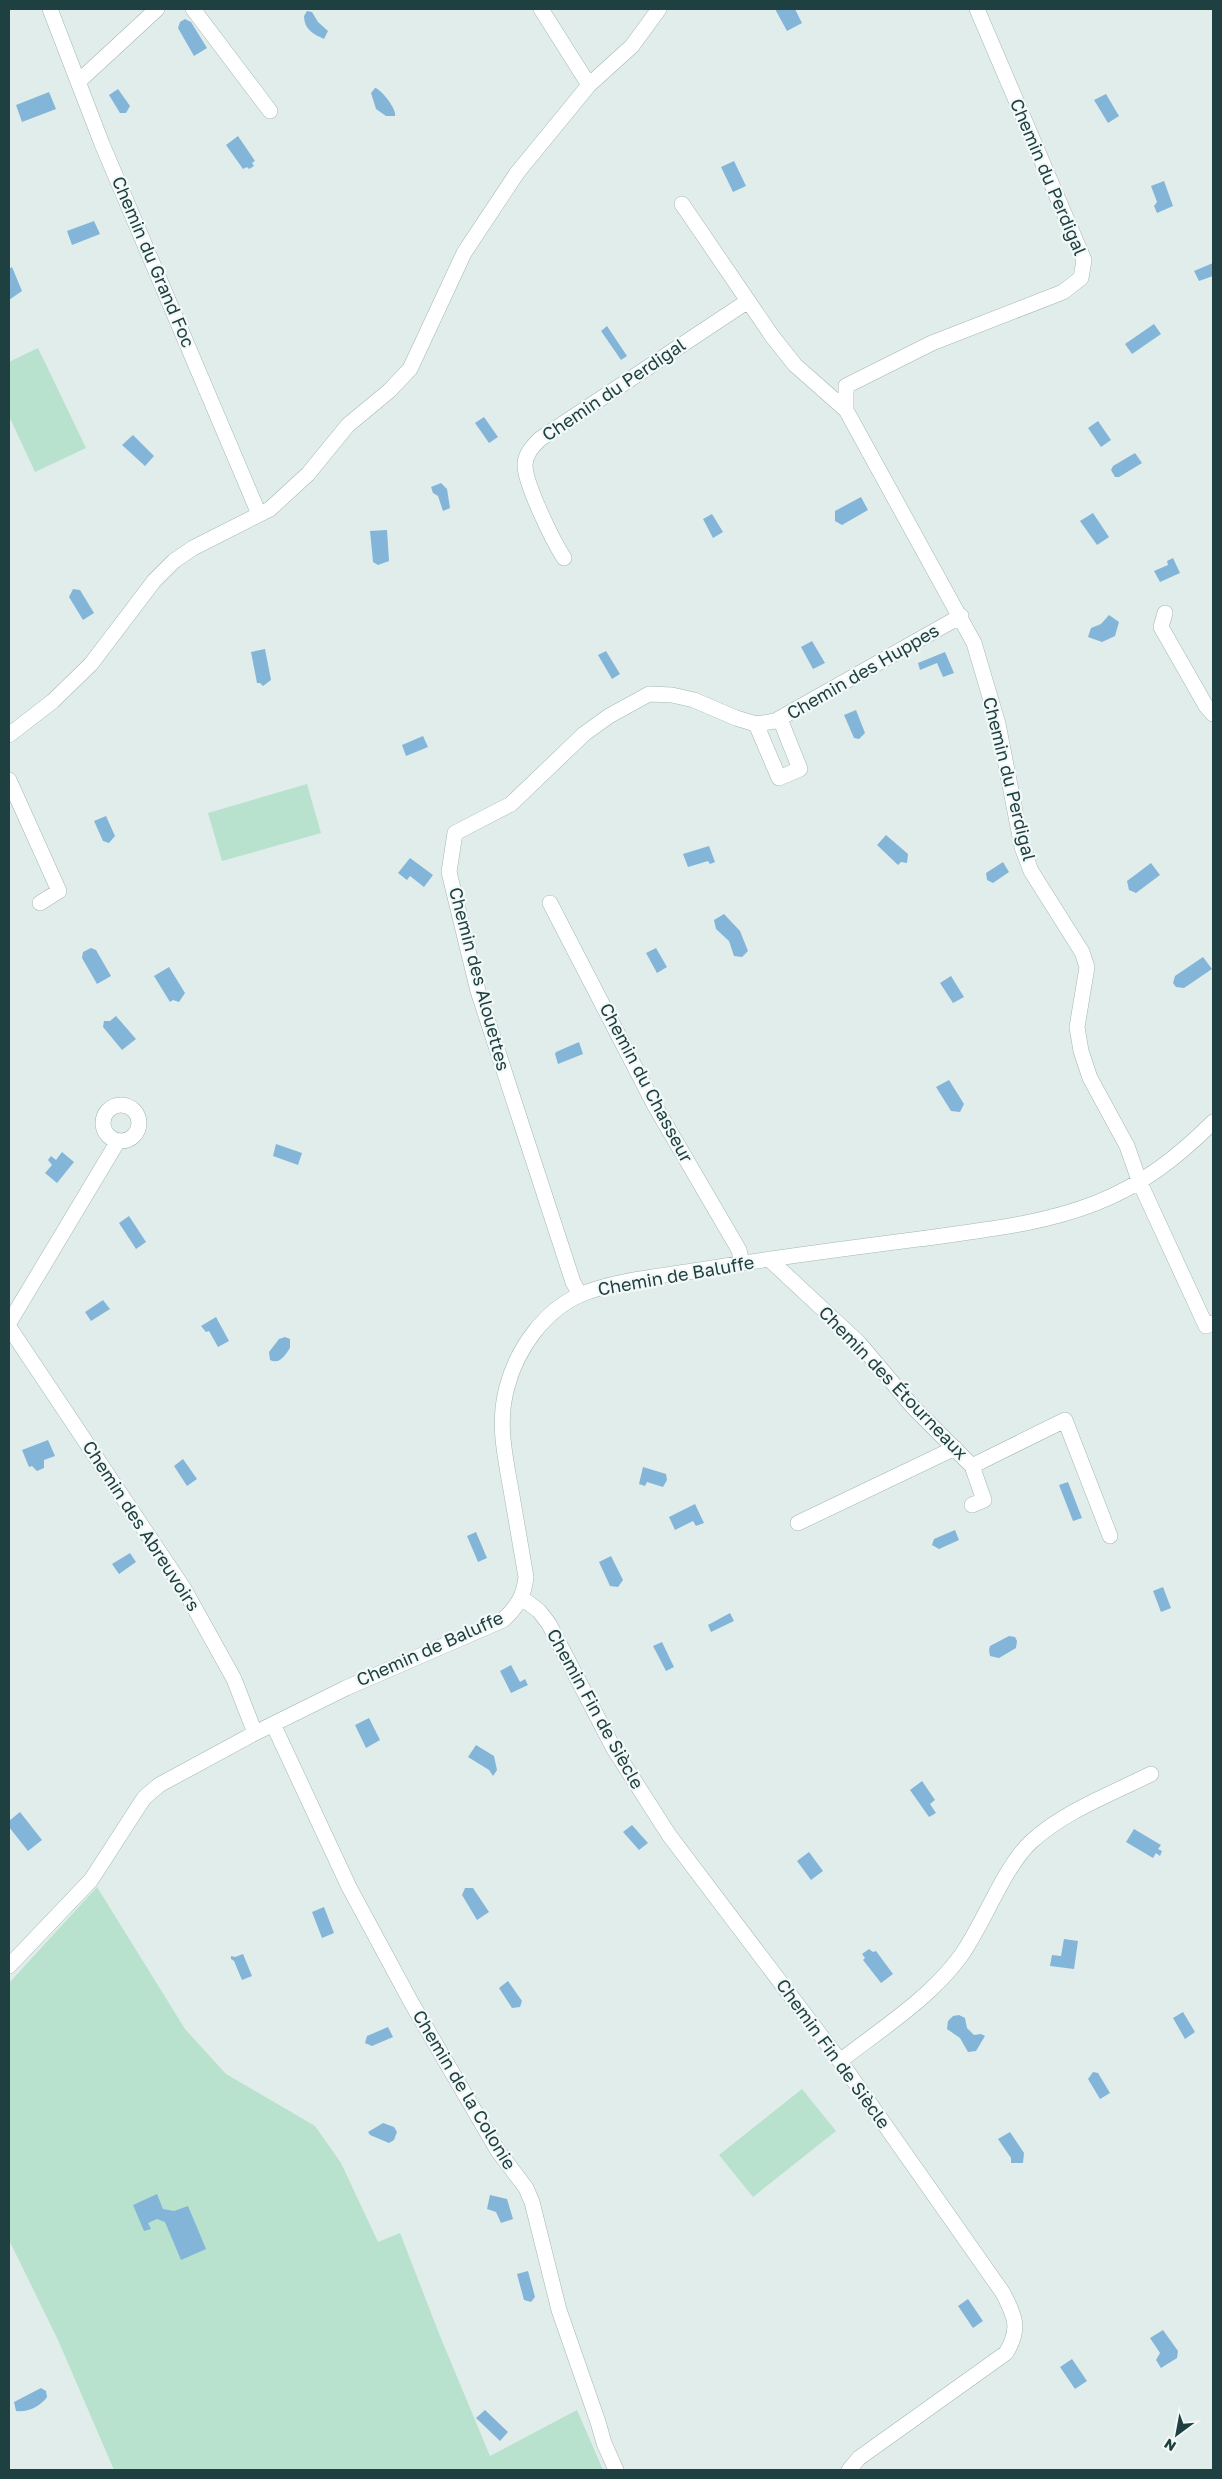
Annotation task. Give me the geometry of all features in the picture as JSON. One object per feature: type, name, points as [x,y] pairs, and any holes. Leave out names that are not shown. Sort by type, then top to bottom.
[{"type":"street","name":"Chemin du Grand Foc","points":[[50,9],[78,82],[259,514]]},
{"type":"street","points":[[78,82],[157,9]]},
{"type":"street","points":[[193,9],[270,111]]},
{"type":"street","points":[[541,9],[589,85]]},
{"type":"street","points":[[9,735],[53,701],[91,664],[154,581],[174,561],[193,548],[270,509],[308,474],[348,425],[389,391],[410,369],[464,253],[517,172],[589,85],[632,46],[659,9]]},
{"type":"street","name":"Chemin du Perdigal","points":[[846,410],[846,386],[932,342],[1063,292],[1081,278],[1084,260],[977,9]]},
{"type":"street","name":"Chemin du Perdigal","points":[[682,204],[748,301],[795,365],[846,410],[961,616],[974,644],[998,724],[1022,848],[1032,871],[1082,952],[1087,967],[1077,1027],[1090,1078],[1128,1146],[1140,1182],[1206,1326],[1213,1323]]},
{"type":"street","name":"Chemin du Perdigal","points":[[564,558],[555,545],[528,480],[525,465],[530,450],[540,439],[748,301]]},
{"type":"street","points":[[1165,613],[1161,627],[1206,706],[1213,714]]},
{"type":"street","name":"Chemin des Huppes","points":[[649,694],[672,695],[694,700],[736,718],[756,724],[780,719],[961,616]]},
{"type":"street","name":"Chemin des Alouettes","points":[[580,1295],[573,1282],[478,991],[450,872],[455,832],[511,804],[584,734],[609,716],[649,694]]},
{"type":"street","points":[[756,724],[780,778],[800,769],[780,719]]},
{"type":"street","points":[[9,780],[59,891],[40,903]]},
{"type":"street","name":"Chemin du Chasseur","points":[[550,902],[655,1106],[739,1250],[742,1263]]},
{"type":"street","name":"Chemin de Baluffe","points":[[9,1966],[91,1880],[144,1798],[159,1785],[255,1733],[346,1688],[503,1620],[513,1611],[522,1598],[526,1577],[502,1442],[501,1416],[507,1386],[524,1344],[549,1316],[580,1295],[614,1284],[769,1259],[1009,1226],[1095,1204],[1140,1182],[1174,1158],[1213,1122]]},
{"type":"street","points":[[9,1325],[118,1141]]},
{"type":"street","name":"Chemin des Étourneaux","points":[[769,1259],[860,1343],[913,1407],[972,1466],[984,1500],[972,1505]]},
{"type":"street","name":"Chemin des Abreuvoirs","points":[[9,1325],[184,1589],[234,1679],[255,1733]]},
{"type":"street","name":"Chemin des Étourneaux","points":[[972,1466],[1065,1420],[1110,1536]]},
{"type":"street","points":[[798,1523],[955,1448]]},
{"type":"street","name":"Chemin Fin de Siècle","points":[[522,1598],[539,1611],[549,1624],[614,1749],[669,1835],[840,2061],[1003,2293],[1016,2322],[1015,2339],[1006,2353],[859,2458],[850,2470]]},
{"type":"street","name":"Chemin de la Colonie","points":[[273,1724],[349,1887],[411,2002],[498,2150],[526,2188],[532,2202],[559,2310],[604,2443],[616,2470]]},
{"type":"street","points":[[840,2061],[921,1998],[947,1974],[984,1920],[1018,1858],[1030,1843],[1062,1820],[1151,1774]]},
{"type":"green space","points":[[38,348],[86,448],[35,472],[9,416],[9,362]]},
{"type":"green space","points":[[307,784],[321,833],[222,861],[208,813]]},
{"type":"green space","points":[[97,1887],[185,2029],[226,2074],[315,2126],[341,2163],[378,2242],[400,2233],[490,2456],[577,2410],[603,2470],[114,2470],[58,2340],[9,2240],[9,1983]]},
{"type":"green space","points":[[802,2089],[836,2131],[753,2197],[719,2155]]},
{"type":"water","points":[[775,9],[795,9],[802,23],[787,31]]},
{"type":"water","points":[[307,11],[312,12],[318,22],[328,31],[324,39],[307,28],[304,16]]},
{"type":"water","points":[[185,19],[191,22],[207,48],[194,56],[178,28],[180,22]]},
{"type":"water","points":[[375,88],[388,100],[394,109],[395,116],[386,116],[376,109],[371,93]]},
{"type":"water","points":[[118,89],[130,106],[126,113],[120,113],[109,95]]},
{"type":"water","points":[[49,92],[56,109],[22,122],[16,105]]},
{"type":"water","points":[[1106,94],[1119,116],[1108,123],[1094,100]]},
{"type":"water","points":[[238,136],[255,161],[252,163],[254,166],[249,169],[247,167],[243,169],[226,145]]},
{"type":"water","points":[[734,161],[746,186],[733,192],[721,167]]},
{"type":"water","points":[[1164,181],[1173,206],[1157,213],[1154,206],[1157,202],[1151,186]]},
{"type":"water","points":[[94,221],[100,234],[72,245],[67,231]]},
{"type":"water","points":[[1213,263],[1213,276],[1199,281],[1194,271]]},
{"type":"water","points":[[12,267],[22,291],[9,300],[9,269]]},
{"type":"water","points":[[1154,324],[1161,334],[1132,354],[1125,344]]},
{"type":"water","points":[[607,326],[627,356],[621,360],[601,331]]},
{"type":"water","points":[[484,417],[498,437],[489,443],[475,423]]},
{"type":"water","points":[[1098,421],[1111,440],[1101,447],[1088,428]]},
{"type":"water","points":[[133,435],[154,456],[145,466],[122,445]]},
{"type":"water","points":[[1135,453],[1142,463],[1119,477],[1115,477],[1111,470],[1113,466]]},
{"type":"water","points":[[441,483],[447,489],[450,508],[443,511],[438,496],[433,493],[431,487]]},
{"type":"water","points":[[861,497],[868,510],[842,525],[835,521],[835,511]]},
{"type":"water","points":[[1093,513],[1109,537],[1097,545],[1080,521]]},
{"type":"water","points":[[712,514],[723,532],[713,538],[703,519]]},
{"type":"water","points":[[387,530],[389,561],[378,565],[373,562],[370,531]]},
{"type":"water","points":[[1173,558],[1180,573],[1160,582],[1154,571],[1168,565],[1167,561]]},
{"type":"water","points":[[73,589],[80,590],[94,613],[83,620],[69,597]]},
{"type":"water","points":[[1109,615],[1119,622],[1115,636],[1102,642],[1088,637],[1091,628],[1101,624]]},
{"type":"water","points":[[812,641],[825,663],[813,669],[801,647]]},
{"type":"water","points":[[265,649],[271,680],[263,686],[257,683],[251,652]]},
{"type":"water","points":[[606,651],[620,674],[612,679],[598,655]]},
{"type":"water","points":[[945,652],[954,673],[943,677],[937,663],[920,670],[918,663]]},
{"type":"water","points":[[856,710],[865,733],[859,739],[854,738],[844,715]]},
{"type":"water","points":[[423,736],[428,747],[406,756],[402,745]]},
{"type":"water","points":[[106,816],[115,836],[109,843],[103,841],[94,821]]},
{"type":"water","points":[[886,835],[908,854],[907,863],[901,862],[898,865],[877,845]]},
{"type":"water","points":[[709,846],[715,862],[710,864],[708,861],[688,867],[683,854]]},
{"type":"water","points":[[410,858],[433,875],[424,887],[410,876],[407,880],[398,873]]},
{"type":"water","points":[[1003,862],[1009,872],[993,883],[987,880],[986,873]]},
{"type":"water","points":[[1151,863],[1160,875],[1136,893],[1129,890],[1127,881]]},
{"type":"water","points":[[724,914],[740,931],[748,951],[742,957],[734,956],[729,941],[716,929],[714,920]]},
{"type":"water","points":[[91,948],[96,950],[111,976],[97,984],[82,958],[83,952]]},
{"type":"water","points":[[656,948],[667,967],[657,973],[646,953]]},
{"type":"water","points":[[1203,957],[1212,969],[1184,988],[1176,987],[1173,983],[1175,976]]},
{"type":"water","points":[[169,967],[185,993],[179,1002],[173,1000],[170,1002],[154,976]]},
{"type":"water","points":[[951,976],[964,997],[953,1003],[940,983]]},
{"type":"water","points":[[116,1016],[136,1039],[122,1050],[103,1027],[104,1021],[110,1021]]},
{"type":"water","points":[[579,1042],[583,1054],[558,1064],[556,1052]]},
{"type":"water","points":[[949,1080],[964,1104],[960,1112],[951,1111],[936,1087]]},
{"type":"water","points":[[276,1144],[302,1153],[298,1165],[273,1156]]},
{"type":"water","points":[[62,1152],[74,1162],[57,1183],[45,1173],[52,1165],[48,1160],[51,1156],[56,1160]]},
{"type":"water","points":[[129,1216],[146,1242],[136,1249],[119,1223]]},
{"type":"water","points":[[103,1300],[110,1309],[91,1321],[85,1312]]},
{"type":"water","points":[[216,1317],[229,1341],[218,1347],[209,1331],[206,1332],[201,1326]]},
{"type":"water","points":[[285,1337],[290,1339],[290,1348],[279,1360],[270,1360],[269,1352],[279,1339]]},
{"type":"water","points":[[48,1440],[55,1456],[44,1460],[44,1468],[37,1471],[32,1466],[29,1467],[22,1450]]},
{"type":"water","points":[[183,1459],[197,1479],[187,1486],[174,1466]]},
{"type":"water","points":[[643,1467],[666,1474],[667,1480],[663,1487],[647,1482],[645,1486],[639,1484]]},
{"type":"water","points":[[1068,1482],[1082,1518],[1073,1521],[1059,1485]]},
{"type":"water","points":[[695,1504],[704,1523],[696,1526],[693,1521],[675,1530],[669,1517]]},
{"type":"water","points":[[955,1530],[959,1540],[939,1549],[932,1545],[934,1539]]},
{"type":"water","points":[[476,1532],[487,1558],[478,1562],[467,1536]]},
{"type":"water","points":[[130,1553],[136,1562],[119,1574],[112,1564]]},
{"type":"water","points":[[611,1556],[623,1580],[618,1587],[610,1586],[599,1562]]},
{"type":"water","points":[[1163,1587],[1171,1608],[1161,1612],[1153,1591]]},
{"type":"water","points":[[730,1613],[734,1621],[711,1632],[708,1625]]},
{"type":"water","points":[[1009,1636],[1015,1637],[1017,1641],[1016,1648],[999,1658],[990,1656],[990,1646]]},
{"type":"water","points":[[662,1642],[674,1667],[666,1671],[653,1646]]},
{"type":"water","points":[[511,1665],[520,1682],[525,1679],[528,1685],[511,1693],[500,1671]]},
{"type":"water","points":[[369,1718],[380,1740],[366,1748],[355,1725]]},
{"type":"water","points":[[476,1745],[494,1756],[497,1770],[493,1776],[489,1770],[468,1757]]},
{"type":"water","points":[[922,1781],[935,1800],[930,1804],[936,1813],[929,1817],[910,1790]]},
{"type":"water","points":[[20,1812],[42,1840],[28,1851],[9,1827],[9,1821]]},
{"type":"water","points":[[632,1825],[648,1843],[639,1850],[623,1832]]},
{"type":"water","points":[[1134,1829],[1161,1845],[1158,1849],[1162,1851],[1160,1856],[1156,1853],[1153,1858],[1126,1842]]},
{"type":"water","points":[[809,1852],[823,1871],[811,1880],[797,1861]]},
{"type":"water","points":[[465,1888],[473,1888],[489,1912],[477,1920],[462,1895]]},
{"type":"water","points":[[324,1907],[334,1933],[322,1938],[312,1912]]},
{"type":"water","points":[[1064,1939],[1078,1941],[1074,1969],[1050,1966],[1052,1955],[1061,1956]]},
{"type":"water","points":[[869,1949],[873,1952],[876,1951],[893,1974],[881,1983],[863,1960],[865,1958],[862,1954]]},
{"type":"water","points":[[243,1954],[252,1976],[242,1980],[231,1956],[235,1957]]},
{"type":"water","points":[[508,1981],[522,2001],[520,2007],[512,2008],[499,1988]]},
{"type":"water","points":[[1183,2012],[1195,2032],[1185,2039],[1173,2018]]},
{"type":"water","points":[[959,2015],[965,2018],[967,2028],[974,2035],[981,2034],[985,2036],[976,2051],[968,2052],[960,2038],[947,2029],[948,2021],[953,2016]]},
{"type":"water","points":[[388,2027],[393,2037],[372,2046],[365,2043],[367,2036]]},
{"type":"water","points":[[1093,2072],[1098,2073],[1110,2093],[1100,2099],[1088,2079]]},
{"type":"water","points":[[383,2123],[394,2127],[397,2132],[394,2140],[389,2143],[370,2135],[368,2132]]},
{"type":"water","points":[[1010,2132],[1024,2153],[1023,2163],[1011,2163],[1011,2158],[998,2139]]},
{"type":"water","points":[[157,2194],[163,2209],[174,2211],[188,2206],[206,2249],[181,2260],[165,2222],[157,2219],[148,2223],[151,2229],[144,2231],[133,2205]]},
{"type":"water","points":[[490,2195],[507,2199],[513,2219],[501,2223],[496,2212],[487,2209]]},
{"type":"water","points":[[528,2271],[535,2297],[531,2302],[524,2300],[517,2274]]},
{"type":"water","points":[[968,2299],[983,2321],[973,2328],[958,2306]]},
{"type":"water","points":[[1163,2330],[1178,2351],[1177,2358],[1161,2368],[1156,2360],[1160,2353],[1150,2338]]},
{"type":"water","points":[[1072,2359],[1087,2381],[1075,2389],[1060,2367]]},
{"type":"water","points":[[41,2388],[46,2391],[47,2397],[41,2403],[29,2410],[16,2411],[14,2402]]},
{"type":"water","points":[[485,2410],[508,2432],[500,2441],[476,2418]]}]
